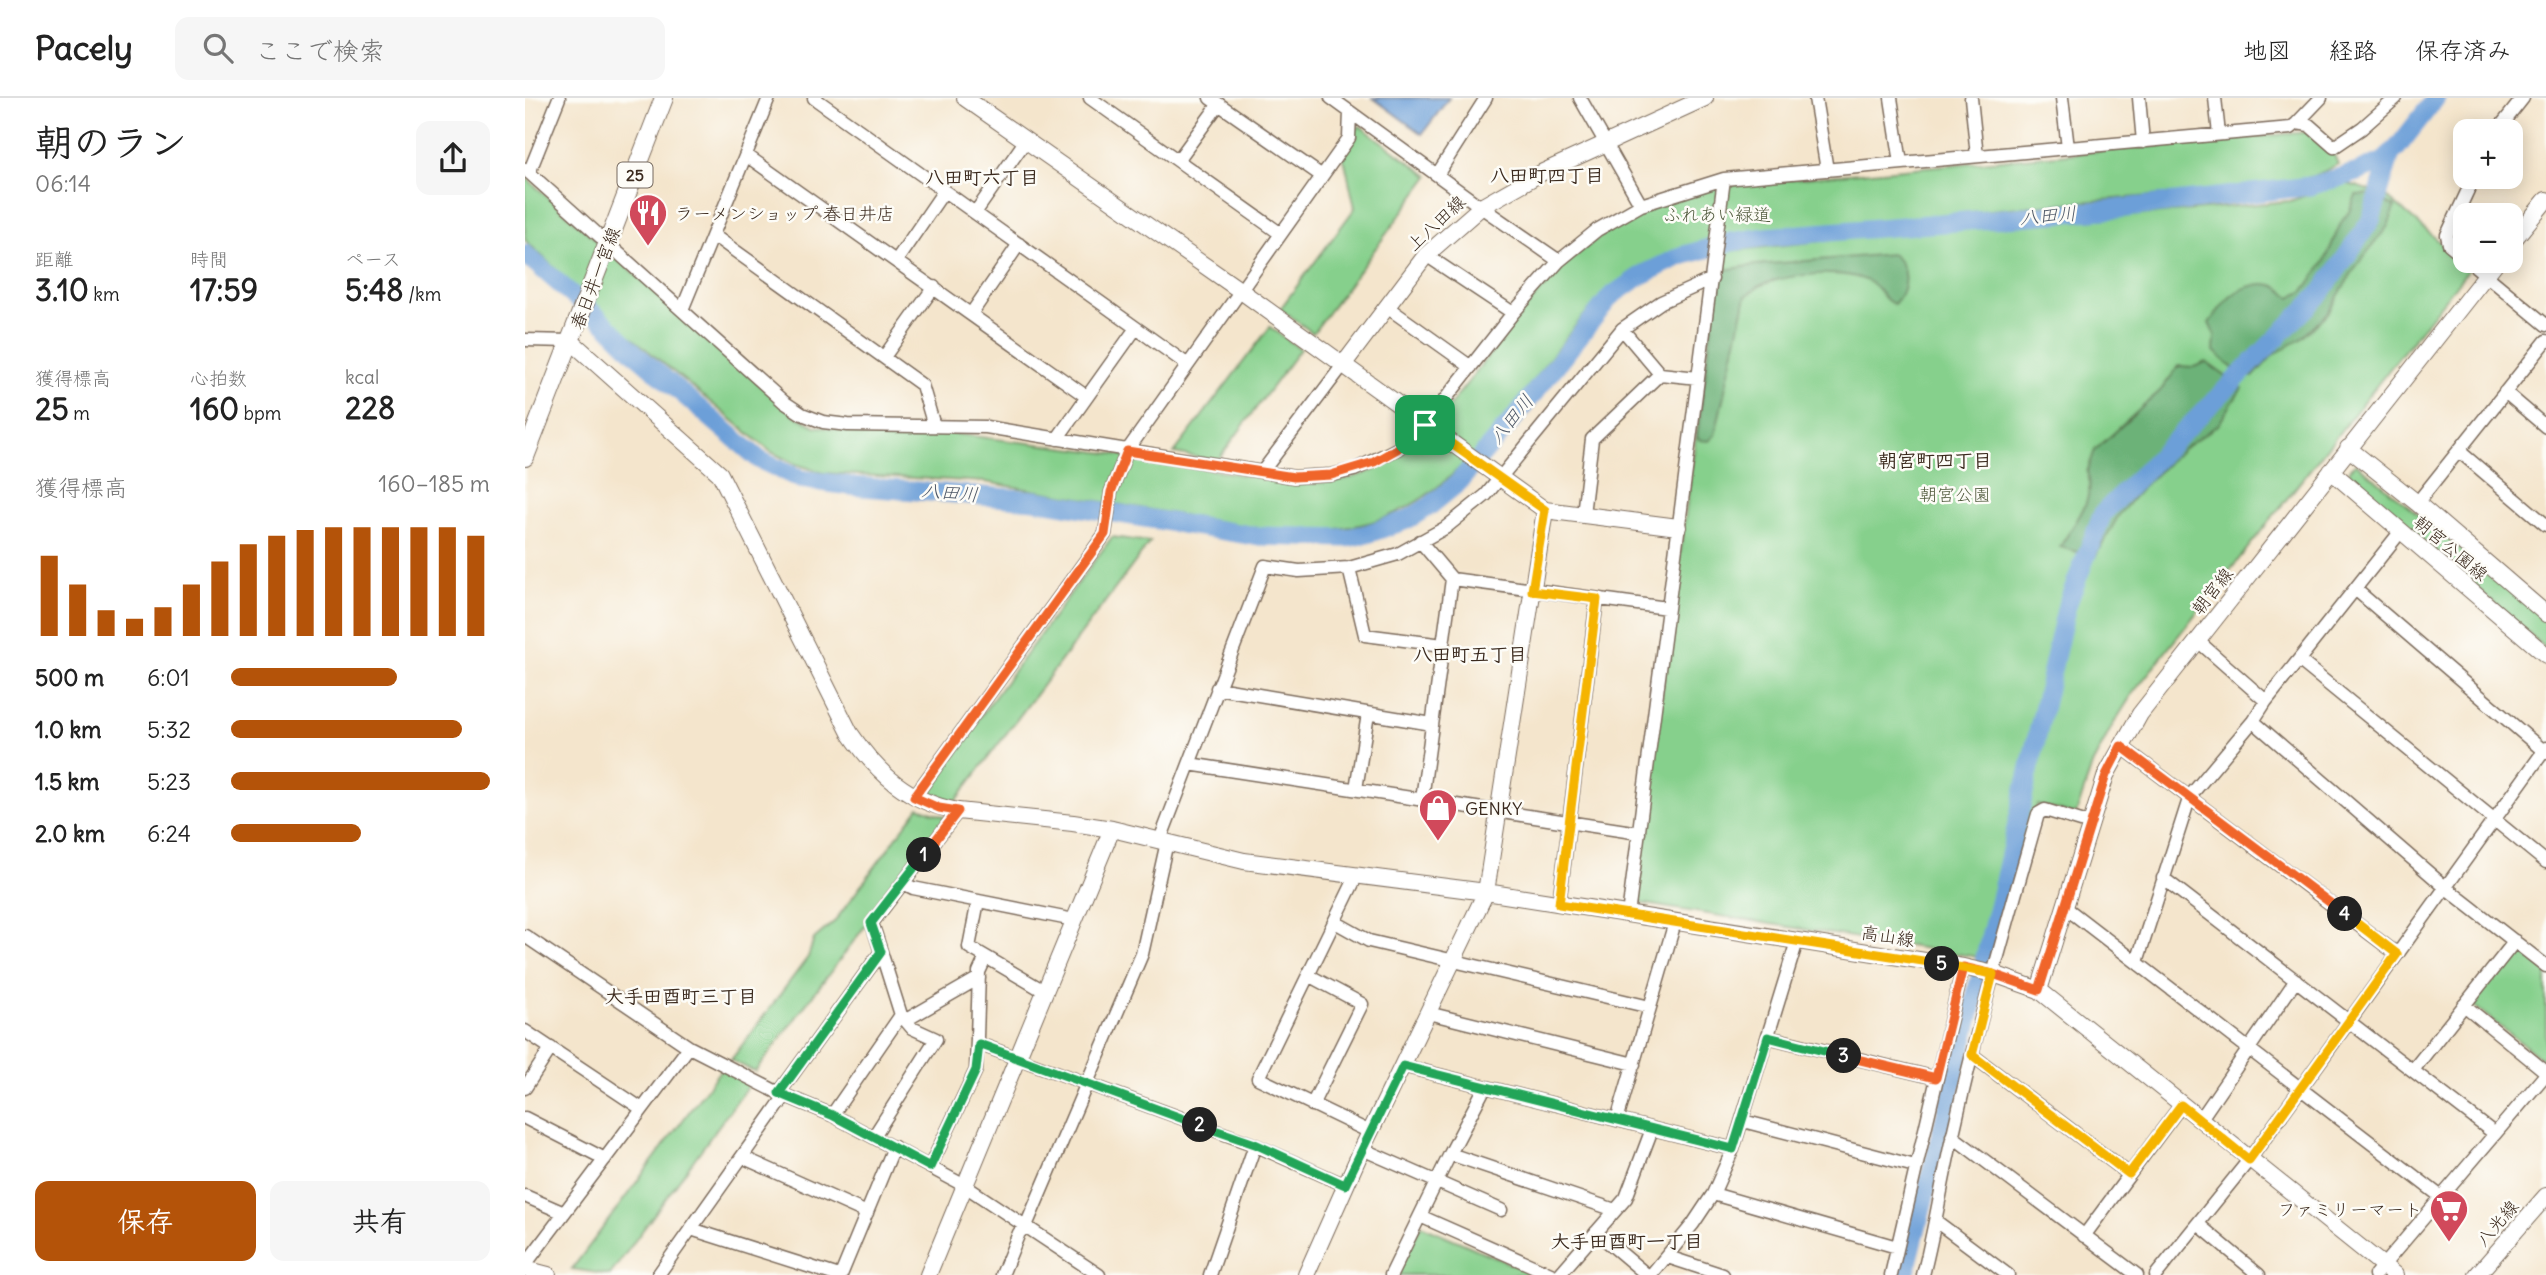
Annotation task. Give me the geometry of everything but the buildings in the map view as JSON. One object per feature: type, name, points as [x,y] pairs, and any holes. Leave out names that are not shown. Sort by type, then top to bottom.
[{"type":"main road","name":"春日井一宮線","points":[[525,457],[664,98]]},
{"type":"street","points":[[559,98],[527,171],[606,248],[682,310],[784,402],[802,414],[823,422],[848,425],[986,427],[1294,477],[1331,475],[1354,470],[1397,449],[1425,425],[1513,313],[1559,261],[1597,230],[1641,205],[1724,179],[2291,128],[2321,98]]},
{"type":"street","points":[[682,310],[769,98]]},
{"type":"street","points":[[814,98],[1188,365]]},
{"type":"street","points":[[1090,98],[1281,234]]},
{"type":"street","points":[[1331,98],[1559,261]]},
{"type":"street","points":[[1437,175],[1486,98]]},
{"type":"street","points":[[1580,98],[1641,205]]},
{"type":"street","name":"上八田線","points":[[1343,365],[1426,255],[1481,207],[1541,173],[1706,98]]},
{"type":"street","points":[[1815,98],[1827,170]]},
{"type":"street","points":[[1891,98],[1901,163]]},
{"type":"street","points":[[1971,98],[1977,156]]},
{"type":"street","points":[[2062,98],[2068,148]]},
{"type":"street","points":[[2139,98],[2143,142]]},
{"type":"street","points":[[2215,98],[2219,134]]},
{"type":"street","points":[[2297,123],[2308,125],[2334,147],[2362,128],[2396,98]]},
{"type":"street","points":[[2506,119],[2523,98]]},
{"type":"street","points":[[974,101],[1545,510],[1678,527]]},
{"type":"street","points":[[1178,160],[1214,101],[1322,176]]},
{"type":"street","points":[[914,797],[1105,534],[1111,492],[1127,451],[1349,138],[1350,112]]},
{"type":"street","points":[[975,213],[1026,140]]},
{"type":"street","points":[[746,155],[1087,397]]},
{"type":"street","points":[[1628,915],[1724,179]]},
{"type":"street","points":[[896,261],[944,191]]},
{"type":"street","points":[[2523,228],[2546,200]]},
{"type":"street","points":[[2453,222],[2447,235],[2453,247]]},
{"type":"street","points":[[713,235],[922,385],[934,426]]},
{"type":"street","points":[[971,314],[1019,244]]},
{"type":"street","points":[[1426,255],[1513,313]]},
{"type":"street","points":[[1002,1275],[1142,954],[1164,841],[1189,764],[1265,566],[1299,571],[1349,568],[1398,554],[1445,528],[1469,510],[1500,479],[1622,329],[1661,302],[1713,272]]},
{"type":"street","points":[[2484,273],[2546,325]]},
{"type":"street","name":"朝宮線","points":[[2039,990],[2106,775],[2140,714],[2486,275]]},
{"type":"street","points":[[884,357],[934,288]]},
{"type":"street","points":[[1387,307],[1471,367]]},
{"type":"street","points":[[1057,439],[1136,328]]},
{"type":"street","points":[[1622,329],[1660,374],[1698,378]]},
{"type":"street","points":[[525,340],[574,332]]},
{"type":"street","name":"高山線","points":[[574,332],[720,474],[850,733],[867,758],[889,779],[914,797],[939,808],[1112,829],[1244,861],[1486,892],[1981,971],[2039,990],[2385,1272]]},
{"type":"street","points":[[2417,503],[2546,341]]},
{"type":"street","points":[[1262,472],[1343,365]]},
{"type":"street","points":[[1583,514],[1592,439],[1660,374]]},
{"type":"street","points":[[2505,392],[2546,426]]},
{"type":"street","name":"朝宮公園線","points":[[2348,448],[2417,503],[2546,614]]},
{"type":"street","points":[[2459,451],[2546,525]]},
{"type":"street","name":"朝宮公園線","points":[[2331,471],[2546,655]]},
{"type":"street","points":[[1306,1275],[1345,1185],[1486,892],[1545,510]]},
{"type":"street","points":[[2137,962],[2190,796],[2253,721],[2401,531]]},
{"type":"street","points":[[1420,541],[1452,579],[1667,608]]},
{"type":"street","points":[[1349,568],[1365,635],[1443,645]]},
{"type":"street","points":[[1422,799],[1452,579]]},
{"type":"street","points":[[2156,1275],[2249,1160],[2545,751],[2355,589]]},
{"type":"street","points":[[1559,904],[1597,599]]},
{"type":"street","points":[[2198,641],[2266,701]]},
{"type":"street","points":[[2300,661],[2546,862]]},
{"type":"street","points":[[1217,688],[1432,724]]},
{"type":"street","points":[[1356,789],[1368,714]]},
{"type":"street","points":[[2253,721],[2445,887],[2546,966]]},
{"type":"street","points":[[2121,746],[2397,954]]},
{"type":"street","points":[[1189,764],[1639,833]]},
{"type":"street","points":[[1891,1275],[1936,1078],[1981,971],[2038,814],[2045,810],[2091,824]]},
{"type":"street","points":[[874,1136],[936,1040],[912,1028],[903,1018],[871,923],[958,811]]},
{"type":"street","points":[[928,1275],[1112,829]]},
{"type":"street","points":[[1356,877],[1258,1078],[1370,1132]]},
{"type":"street","points":[[2163,878],[2495,1134]]},
{"type":"street","points":[[903,883],[913,888],[1074,920]]},
{"type":"street","points":[[978,901],[969,947],[1044,991]]},
{"type":"street","points":[[2066,908],[2440,1196]]},
{"type":"street","points":[[1335,922],[1369,941],[1650,1007]]},
{"type":"street","points":[[1617,1120],[1675,922]]},
{"type":"street","points":[[525,936],[689,1047],[874,1136],[965,1186],[1098,1275]]},
{"type":"street","points":[[2413,1070],[2515,940]]},
{"type":"street","points":[[1596,1232],[1649,1275],[1668,1257],[1713,1194],[1743,1121],[1797,941]]},
{"type":"street","points":[[658,1275],[881,952]]},
{"type":"street","points":[[930,1167],[976,1070],[979,1044],[979,972],[986,957]]},
{"type":"street","points":[[1923,1275],[1937,1222],[1952,1136],[1972,1055],[1981,971]]},
{"type":"street","points":[[1308,975],[1362,1004],[1313,1105]]},
{"type":"street","points":[[832,1115],[903,1018],[979,978]]},
{"type":"street","points":[[2200,1120],[2296,980]]},
{"type":"street","points":[[2385,1272],[2440,1196],[2546,1073],[2464,1005]]},
{"type":"street","points":[[1429,1013],[1634,1064]]},
{"type":"street","points":[[525,1031],[642,1109]]},
{"type":"street","points":[[1768,1037],[1936,1078]]},
{"type":"street","points":[[979,1044],[1255,1144],[1345,1185]]},
{"type":"street","points":[[548,1275],[525,1267],[689,1047]]},
{"type":"street","points":[[525,1088],[551,1048]]},
{"type":"street","points":[[1972,1055],[2129,1174]]},
{"type":"street","points":[[1403,1066],[1733,1149]]},
{"type":"street","points":[[1391,1275],[1485,1087]]},
{"type":"street","points":[[2084,1236],[2181,1105]]},
{"type":"street","points":[[525,1118],[605,1158]]},
{"type":"street","points":[[1743,1121],[1915,1166]]},
{"type":"street","points":[[1559,1275],[1626,1198],[1652,1129]]},
{"type":"street","points":[[1952,1136],[2084,1236],[2121,1270],[2137,1275]]},
{"type":"street","points":[[1210,1275],[1255,1144]]},
{"type":"street","points":[[841,1275],[894,1147]]},
{"type":"street","points":[[1362,1149],[1501,1210]]},
{"type":"street","points":[[1450,1154],[1615,1210]]},
{"type":"street","points":[[742,1157],[867,1213]]},
{"type":"street","points":[[1713,1194],[1897,1247]]},
{"type":"street","points":[[525,1196],[564,1213]]},
{"type":"street","name":"八光線","points":[[2477,1275],[2546,1196]]},
{"type":"street","points":[[1420,1216],[1553,1275]]},
{"type":"street","points":[[1937,1222],[2008,1275]]},
{"type":"street","points":[[2198,1224],[2259,1275]]},
{"type":"street","points":[[691,1229],[836,1275]]},
{"type":"street","points":[[1668,1257],[1723,1275]]},
{"type":"green space","points":[[1360,126],[1429,176],[1313,333],[1280,309],[1355,208],[1342,158],[1353,131]]},
{"type":"green space","name":"ふれあい緑道","points":[[2308,132],[2333,152],[2338,164],[2297,181],[2271,186],[2019,207],[1731,237],[1661,257],[1623,278],[1595,303],[1496,428],[1452,475],[1428,494],[1401,510],[1372,522],[1288,533],[985,482],[824,473],[795,464],[771,452],[601,312],[525,240],[525,177],[794,415],[815,426],[848,431],[941,432],[1115,454],[1311,484],[1361,475],[1384,466],[1405,452],[1433,426],[1524,310],[1563,267],[1599,237],[1619,225],[1684,196],[1729,185]]},
{"type":"green space","name":"朝宮公園","points":[[2341,183],[2387,197],[2453,253],[2453,273],[2466,273],[2133,693],[2092,765],[2077,812],[2073,814],[2037,805],[1994,956],[1990,959],[1639,903],[1635,898],[1720,252],[1851,238],[2290,201]]},
{"type":"green space","points":[[2371,194],[2395,207],[2388,226],[2355,268],[2328,313],[2301,339],[2273,355],[2253,377],[2242,374],[2214,351],[2215,336],[2209,323],[2233,294],[2255,285],[2266,284],[2282,290],[2290,297],[2303,292],[2325,261],[2356,195]]},
{"type":"green space","points":[[1892,254],[1898,259],[1905,278],[1902,292],[1894,304],[1871,283],[1861,278],[1833,274],[1775,280],[1746,296],[1715,435],[1709,441],[1697,437],[1719,274],[1724,270],[1756,265]]},
{"type":"green space","points":[[1270,327],[1300,349],[1217,461],[1174,453]]},
{"type":"green space","points":[[2206,362],[2242,388],[2218,425],[2183,449],[2142,487],[2120,513],[2095,557],[2060,547],[2086,501],[2089,491],[2087,472],[2095,450],[2160,391],[2179,366],[2194,367]]},
{"type":"green space","points":[[2356,463],[2546,619],[2546,649],[2351,478],[2349,469]]},
{"type":"green space","points":[[1112,537],[1150,542],[955,802],[929,794],[927,789]]},
{"type":"green space","points":[[919,807],[944,816],[945,820],[755,1072],[731,1060],[808,957],[814,939],[835,921]]},
{"type":"green space","points":[[2514,950],[2519,950],[2546,971],[2546,1059],[2542,1059],[2474,1006],[2474,1001]]},
{"type":"green space","points":[[721,1069],[749,1084],[610,1275],[572,1269]]},
{"type":"green space","points":[[1421,1225],[1536,1275],[1396,1275]]},
{"type":"water","points":[[1373,98],[1449,98],[1422,134]]},
{"type":"waterway","name":"八田川","points":[[525,254],[608,326],[638,356],[760,460],[800,479],[850,486],[1035,500],[1255,536],[1347,538],[1407,520],[1457,484],[1516,416],[1611,296],[1642,275],[1681,256],[1731,242],[1766,237],[2117,209],[2310,186],[2384,161],[2436,98]]},
{"type":"waterway","points":[[1905,1275],[2001,894],[2067,605],[2103,513],[2322,292],[2371,220],[2391,153]]},
{"type":"place","name":"ラーメンショップ 春日井店","points":[[648,247]]},
{"type":"place","name":"GENKY","points":[[1438,842]]},
{"type":"place","name":"ファミリーマート","points":[[2449,1243]]},
{"type":"district","name":"八田町四丁目","points":[[1547,175]]},
{"type":"district","name":"八田町六丁目","points":[[982,177]]},
{"type":"district","name":"朝宮町四丁目","points":[[1935,460]]},
{"type":"district","name":"八田町五丁目","points":[[1470,654]]},
{"type":"district","name":"大手田酉町三丁目","points":[[681,996]]},
{"type":"district","name":"大手田酉町一丁目","points":[[1627,1241]]},
{"type":"route","points":[[1425,425],[1397,449],[1374,462],[1331,475],[1294,477],[1127,451],[1111,492],[1105,534],[914,797],[939,808],[958,811],[871,923],[881,952],[779,1093],[832,1115],[930,1167],[976,1070],[979,1044],[1255,1144],[1345,1185],[1403,1066],[1733,1149],[1768,1037],[1936,1078],[1963,967],[1993,974],[2039,990],[2106,775],[2121,746],[2397,954],[2249,1160],[2181,1105],[2129,1174],[1972,1055],[1993,974],[1978,970],[1963,967],[1559,904],[1597,599],[1532,591],[1545,510],[1425,425]]}]
